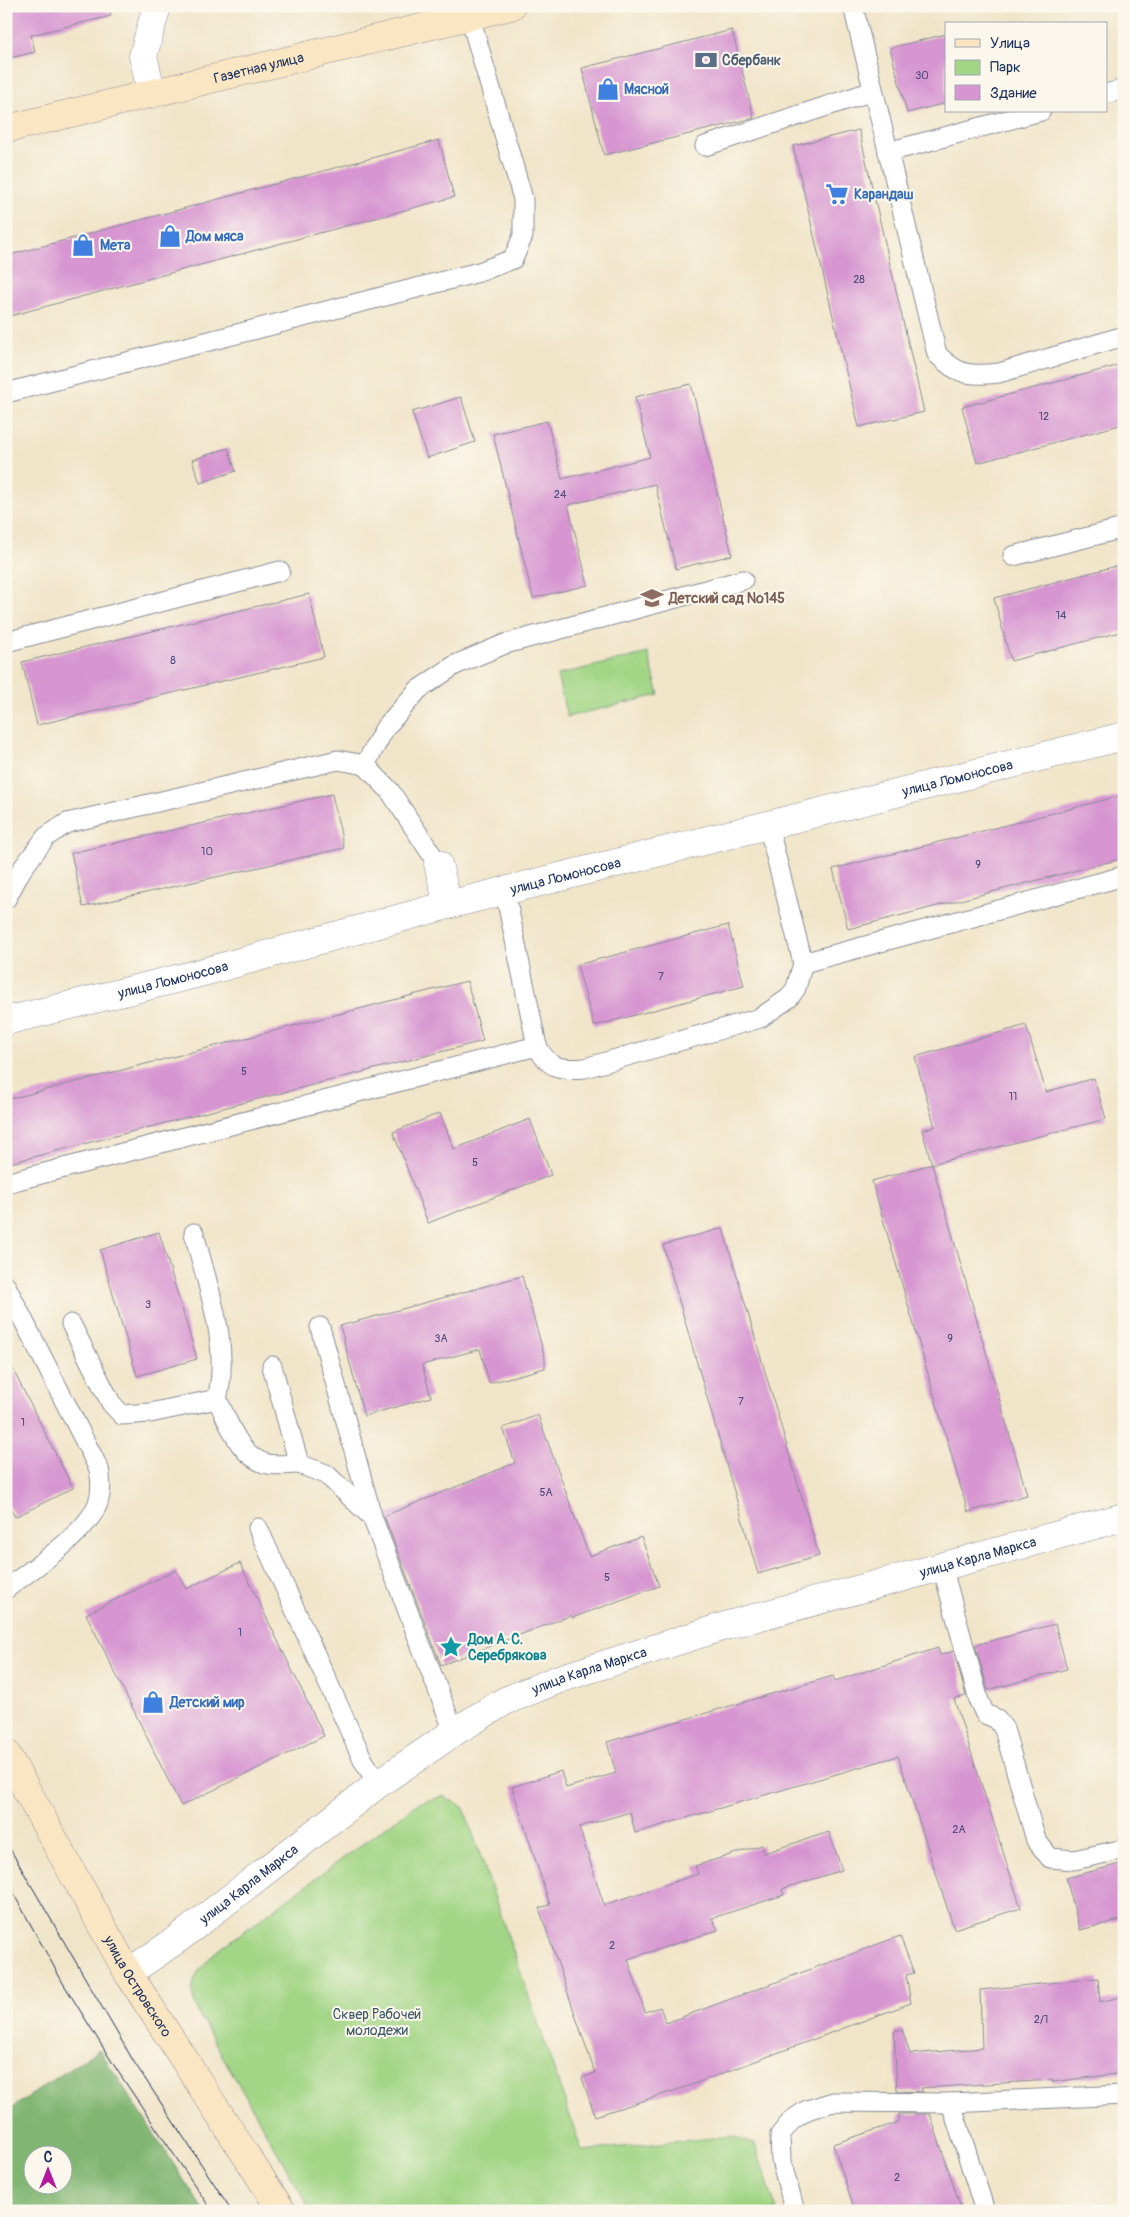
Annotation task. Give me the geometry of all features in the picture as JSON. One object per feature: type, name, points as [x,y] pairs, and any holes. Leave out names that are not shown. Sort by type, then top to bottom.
[{"type":"main road","name":"Газетная улица","points":[[6,129],[511,6]]},
{"type":"main road","name":"улица Островского","points":[[6,1754],[128,1973],[282,2211]]},
{"type":"street","points":[[152,94],[144,56],[157,6]]},
{"type":"street","name":"улица Ломоносова","points":[[6,1021],[196,974],[448,906],[1124,736]]},
{"type":"street","points":[[438,864],[448,906]]},
{"type":"street","name":"улица Карла Маркса","points":[[128,1973],[179,1938],[378,1784],[454,1732],[505,1701],[559,1679],[728,1625],[1124,1517]]},
{"type":"lane","points":[[853,6],[938,354],[948,366],[963,374],[999,373],[1124,336]]},
{"type":"lane","points":[[6,393],[479,272],[513,259],[523,236],[523,199],[470,17]]},
{"type":"lane","points":[[1108,93],[1124,89]]},
{"type":"lane","points":[[705,146],[873,91]]},
{"type":"lane","points":[[888,152],[1037,112]]},
{"type":"lane","points":[[1013,556],[1124,528]]},
{"type":"lane","points":[[6,642],[280,571]]},
{"type":"lane","points":[[365,765],[385,728],[418,690],[455,666],[505,644],[743,580]]},
{"type":"lane","points":[[6,899],[22,869],[46,837],[67,823],[338,760],[365,765],[390,791],[438,864]]},
{"type":"lane","points":[[506,892],[537,1046],[543,1058],[552,1065],[565,1070],[585,1068],[760,1018],[789,998],[796,988],[803,963],[768,825]]},
{"type":"lane","points":[[803,963],[862,945],[1124,876]]},
{"type":"lane","points":[[6,1183],[537,1046]]},
{"type":"lane","points":[[194,1233],[221,1342],[221,1382],[216,1399],[244,1451],[256,1460],[269,1464],[299,1464],[326,1474],[372,1518]]},
{"type":"lane","points":[[6,1286],[99,1469],[102,1486],[97,1504],[81,1528],[62,1546],[6,1589]]},
{"type":"lane","points":[[71,1324],[111,1403],[122,1415],[150,1413],[216,1399]]},
{"type":"lane","points":[[320,1327],[372,1518],[454,1732]]},
{"type":"lane","points":[[272,1366],[299,1464]]},
{"type":"lane","points":[[258,1528],[363,1760],[378,1784]]},
{"type":"lane","points":[[942,1566],[979,1701],[985,1714],[997,1719],[1004,1729],[1036,1840],[1042,1850],[1050,1858],[1074,1860],[1124,1849]]},
{"type":"lane","points":[[795,2211],[781,2161],[780,2135],[792,2120],[807,2110],[834,2102],[951,2103],[1124,2095]]},
{"type":"lane","points":[[951,2103],[985,2211]]},
{"type":"green space","points":[[648,653],[659,695],[567,717],[557,675]]},
{"type":"green space","name":"Сквер Рабочей молодежи","points":[[444,1796],[464,1808],[582,2151],[732,2136],[755,2145],[777,2211],[311,2211],[198,2013],[191,1989],[198,1972],[213,1954],[418,1803]]},
{"type":"green space","points":[[99,2049],[204,2211],[6,2211],[6,2112]]},
{"type":"building","points":[[6,6],[110,6],[111,16],[31,35],[35,52],[6,59]]},
{"type":"building","points":[[732,30],[754,118],[604,155],[582,68]]},
{"type":"building","points":[[945,34],[945,103],[907,113],[890,48]]},
{"type":"building","points":[[859,130],[924,412],[859,427],[793,146]]},
{"type":"building","points":[[439,140],[454,197],[6,317],[6,256]]},
{"type":"building","points":[[1124,364],[1124,424],[977,463],[962,407]]},
{"type":"building","points":[[691,384],[732,555],[676,569],[655,484],[568,505],[588,585],[533,598],[493,434],[547,421],[562,479],[650,457],[635,397]]},
{"type":"building","points":[[461,397],[475,442],[427,458],[412,412]]},
{"type":"building","points":[[228,448],[236,471],[200,483],[192,460]]},
{"type":"building","points":[[1124,564],[1124,631],[1011,661],[994,598]]},
{"type":"building","points":[[309,594],[324,657],[37,725],[22,662]]},
{"type":"building","points":[[332,794],[344,848],[83,907],[71,853]]},
{"type":"building","points":[[1124,795],[1124,858],[848,929],[833,869]]},
{"type":"building","points":[[728,925],[744,986],[594,1026],[577,965]]},
{"type":"building","points":[[467,981],[483,1041],[6,1164],[6,1100]]},
{"type":"building","points":[[1026,1025],[1046,1092],[1094,1078],[1106,1119],[932,1164],[922,1130],[935,1127],[915,1057]]},
{"type":"building","points":[[440,1113],[454,1149],[530,1119],[551,1175],[428,1223],[393,1132]]},
{"type":"building","points":[[932,1164],[1027,1495],[968,1512],[872,1181]]},
{"type":"building","points":[[723,1228],[819,1556],[758,1574],[663,1245]]},
{"type":"building","points":[[159,1232],[197,1359],[137,1376],[100,1250]]},
{"type":"building","points":[[522,1276],[545,1358],[545,1368],[489,1383],[480,1349],[422,1365],[431,1397],[364,1416],[340,1326]]},
{"type":"building","points":[[6,1356],[73,1488],[15,1517],[6,1500]]},
{"type":"building","points":[[538,1415],[589,1556],[641,1537],[659,1586],[572,1618],[572,1615],[441,1665],[384,1516],[515,1463],[503,1428]]},
{"type":"building","points":[[240,1563],[324,1736],[181,1806],[86,1614],[176,1570],[186,1589]]},
{"type":"building","points":[[1055,1624],[1067,1669],[988,1690],[975,1645]]},
{"type":"building","points":[[938,1648],[940,1655],[954,1651],[966,1696],[954,1699],[1021,1908],[954,1929],[898,1756],[635,1833],[630,1812],[579,1827],[604,1905],[698,1874],[695,1866],[762,1845],[764,1853],[829,1832],[842,1870],[782,1889],[784,1895],[712,1918],[718,1930],[628,1959],[645,2012],[660,2007],[666,2023],[900,1936],[914,1973],[906,1975],[911,2003],[686,2087],[595,2116],[582,2078],[595,2073],[539,1908],[550,1905],[512,1787],[561,1771],[566,1788],[616,1773],[607,1742],[833,1676],[835,1681]]},
{"type":"building","points":[[1124,1863],[1124,1919],[1080,1930],[1066,1878]]},
{"type":"building","points":[[1098,1978],[1100,2002],[1124,1996],[1124,2073],[1052,2082],[1052,2080],[921,2088],[923,2092],[897,2091],[894,2031],[902,2029],[910,2054],[982,2048],[980,1990]]},
{"type":"building","points":[[899,2114],[930,2114],[962,2211],[855,2211],[833,2144],[899,2122]]},
{"type":"tram line","points":[[6,1842],[134,2062],[232,2211]]},
{"type":"tram line","points":[[6,1880],[63,1983],[117,2070],[212,2211]]},
{"type":"place","name":"Сбербанк","points":[[706,60]]},
{"type":"place","name":"Мясной","points":[[608,89]]},
{"type":"place","name":"Карандаш","points":[[837,194]]},
{"type":"place","name":"Дом мяса","points":[[170,236]]},
{"type":"place","name":"Мета","points":[[83,245]]},
{"type":"place","name":"Детский сад №145","points":[[652,598]]},
{"type":"place","name":"Дом А. С. Серебрякова","points":[[451,1647]]},
{"type":"place","name":"Детский мир","points":[[153,1702]]}]
